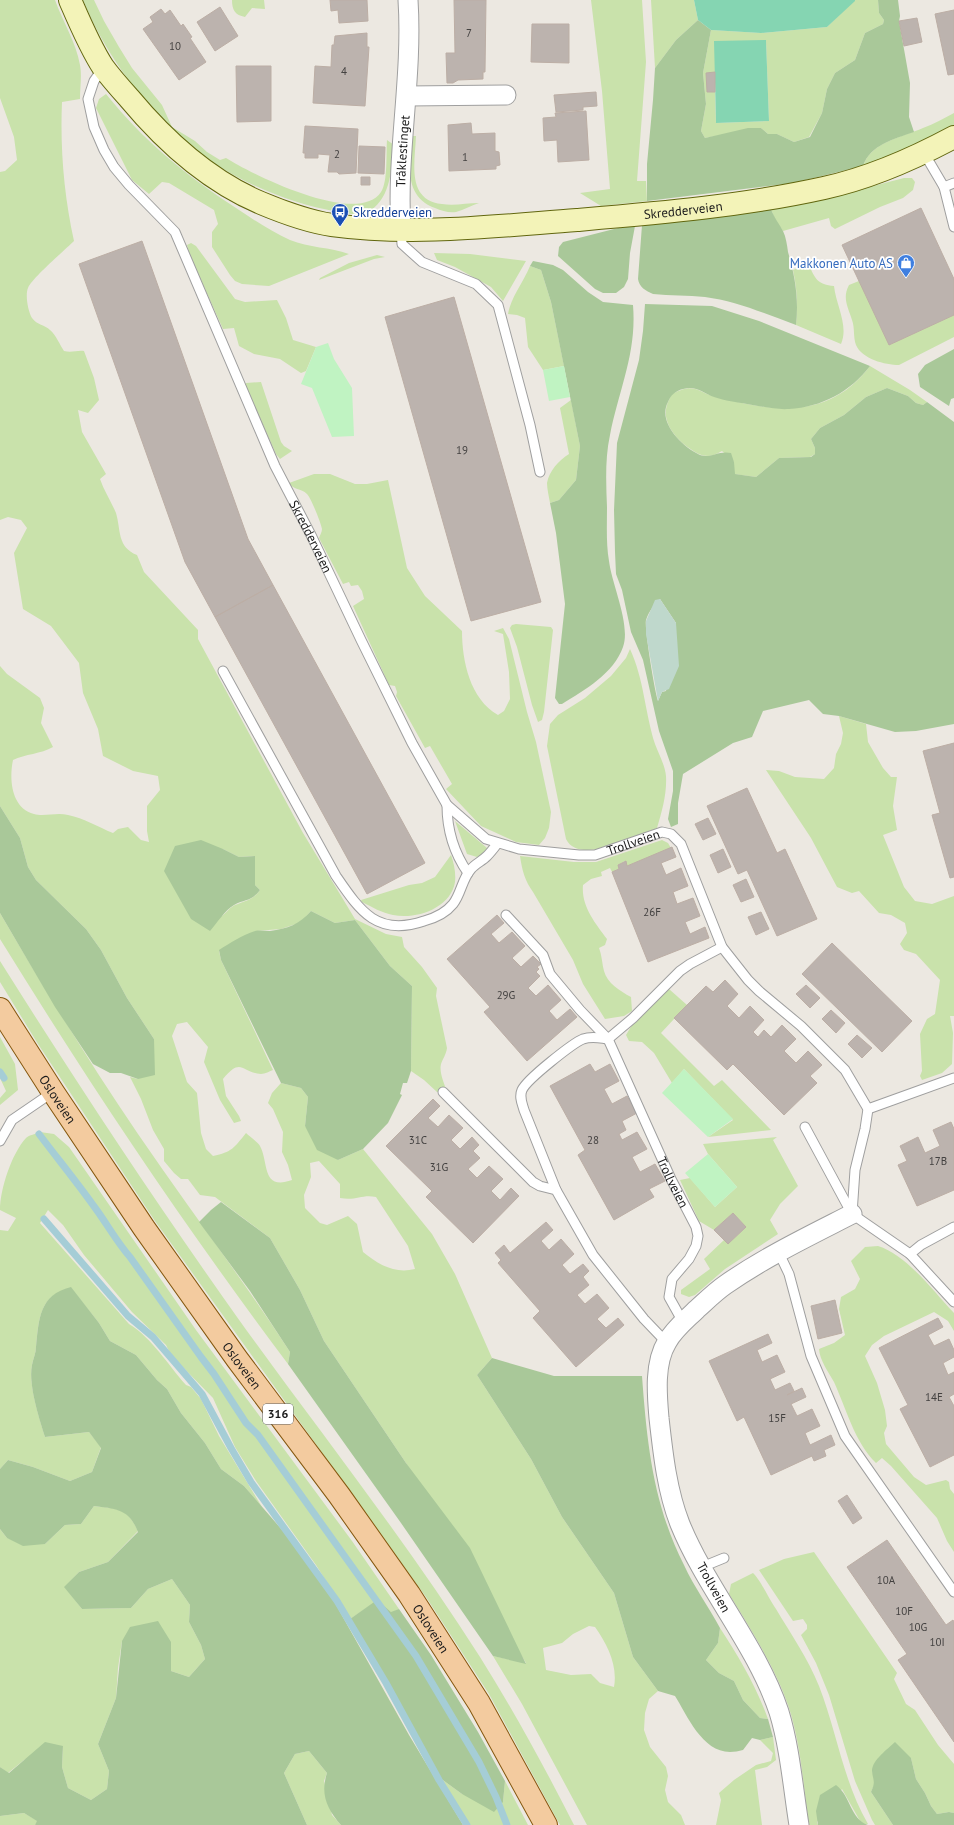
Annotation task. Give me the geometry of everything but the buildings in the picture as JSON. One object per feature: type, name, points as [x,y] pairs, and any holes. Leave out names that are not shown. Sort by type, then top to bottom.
[{"type":"main road","name":"Osloveien","points":[[0,1009],[53,1092],[144,1228],[237,1359],[338,1494],[409,1594],[479,1703],[546,1825]]},
{"type":"street","name":"Skredderveien","points":[[70,0],[86,36],[104,68],[150,123],[173,146],[233,189],[260,202],[330,225],[401,230],[490,227],[730,206],[825,188],[884,170],[924,154],[954,137]]},
{"type":"street","name":"Tråklestinget","points":[[401,230],[400,189],[407,96],[409,44],[408,0]]},
{"type":"street","name":"Tråklestinget","points":[[407,96],[506,95]]},
{"type":"street","name":"Trollveien","points":[[799,1825],[779,1712],[761,1671],[702,1567],[681,1525],[672,1498],[661,1437],[658,1384],[660,1362],[666,1342],[683,1322],[724,1286],[778,1251],[852,1214]]},
{"type":"lane","name":"Skredderveien","points":[[104,68],[94,81],[88,99],[94,127],[104,150],[114,167],[129,185],[175,232],[275,466],[311,535],[388,695],[447,806],[486,839],[497,844]]},
{"type":"lane","points":[[924,154],[944,187],[954,227]]},
{"type":"lane","points":[[944,187],[954,183]]},
{"type":"lane","points":[[401,230],[402,244],[415,258],[432,267],[476,284],[498,305],[530,425],[540,472]]},
{"type":"lane","points":[[223,671],[336,876],[353,900],[368,916],[380,924],[397,926],[419,923],[444,913],[453,904],[468,873],[487,856],[497,844]]},
{"type":"lane","points":[[447,806],[449,831],[461,862],[468,873]]},
{"type":"lane","name":"Trollveien","points":[[497,844],[519,849],[595,855],[662,832],[671,834],[681,844],[722,946],[748,980],[801,1026],[845,1070],[868,1109]]},
{"type":"lane","name":"Trollveien","points":[[506,915],[543,955],[550,974],[608,1039],[671,1179],[696,1227],[698,1236],[696,1246],[689,1259],[672,1279],[669,1297],[683,1322]]},
{"type":"lane","points":[[666,1342],[639,1313],[593,1255],[556,1190],[520,1098],[522,1089],[528,1081],[572,1045],[582,1039],[593,1037],[608,1039],[633,1018],[680,971],[722,946]]},
{"type":"lane","points":[[852,1214],[855,1170],[865,1129],[868,1109],[954,1078]]},
{"type":"lane","points":[[1,1136],[12,1120],[53,1092]]},
{"type":"lane","points":[[443,1092],[533,1182],[540,1186],[556,1190]]},
{"type":"lane","points":[[805,1127],[852,1214],[910,1254],[954,1302]]},
{"type":"lane","points":[[910,1254],[927,1241],[954,1227]]},
{"type":"lane","points":[[778,1251],[789,1274],[811,1356],[845,1436],[954,1592]]},
{"type":"lane","points":[[702,1567],[724,1558]]},
{"type":"green space","points":[[0,0],[55,0],[76,48],[81,69],[80,99],[62,102],[64,172],[74,241],[42,271],[28,288],[28,307],[32,318],[52,332],[64,351],[84,351],[94,378],[99,400],[88,413],[78,410],[82,432],[106,474],[100,479],[116,513],[123,543],[131,552],[137,555],[144,572],[198,630],[198,639],[303,833],[355,919],[386,934],[402,937],[404,947],[422,967],[437,988],[436,996],[447,1048],[441,1064],[441,1071],[447,1091],[437,1092],[411,1071],[412,986],[390,966],[355,920],[335,923],[311,911],[303,920],[296,924],[281,929],[256,931],[219,951],[221,960],[273,1070],[261,1074],[238,1067],[229,1072],[223,1079],[226,1096],[241,1121],[234,1123],[220,1100],[204,1062],[208,1047],[187,1022],[177,1024],[172,1036],[187,1082],[197,1093],[201,1133],[206,1149],[213,1156],[229,1151],[246,1133],[260,1146],[268,1173],[271,1178],[275,1182],[292,1180],[288,1165],[282,1152],[283,1132],[273,1109],[268,1103],[272,1093],[281,1083],[301,1088],[308,1097],[305,1126],[338,1160],[363,1149],[432,1234],[455,1274],[492,1358],[477,1375],[531,1459],[562,1517],[614,1593],[633,1657],[658,1691],[649,1699],[645,1713],[644,1730],[650,1747],[666,1767],[668,1776],[665,1790],[668,1802],[681,1815],[685,1825],[587,1825],[522,1704],[493,1656],[526,1663],[406,1463],[324,1341],[300,1290],[270,1238],[215,1197],[200,1195],[188,1179],[181,1179],[164,1161],[164,1149],[153,1130],[141,1099],[130,1077],[138,1079],[154,1039],[127,998],[101,950],[86,929],[36,880],[28,867],[20,838],[0,806],[0,666],[7,674],[40,698],[44,708],[41,723],[53,747],[13,760],[11,776],[13,792],[20,806],[26,811],[38,815],[64,814],[74,816],[113,833],[118,829],[128,827],[141,840],[149,842],[147,831],[147,806],[160,790],[158,776],[133,771],[103,756],[98,729],[83,693],[79,663],[51,626],[23,609],[14,553],[27,528],[21,520],[8,517],[0,520],[0,172],[5,171],[17,160],[14,137],[0,98]],"holes":[[[223,849],[239,857],[254,856],[255,885],[260,890],[252,898],[233,906],[222,916]],[[319,1161],[340,1184],[340,1198],[350,1199],[367,1196],[376,1197],[408,1246],[415,1269],[394,1269],[375,1261],[363,1252],[357,1224],[348,1216],[327,1225],[320,1223],[305,1208],[304,1195],[311,1177],[310,1163]],[[589,1626],[595,1627],[604,1640],[613,1663],[615,1679],[614,1687],[600,1683],[591,1674],[571,1675],[546,1670],[543,1648],[562,1643],[573,1634]]]},
{"type":"green space","points":[[83,0],[94,0],[119,47],[132,68],[162,105],[172,127],[195,141],[207,152],[220,160],[226,158],[258,175],[305,194],[329,201],[351,204],[369,201],[381,192],[386,175],[387,140],[394,145],[391,172],[383,198],[377,205],[366,213],[358,215],[338,212],[294,201],[273,193],[251,184],[211,161],[176,133],[135,88],[111,54],[91,19]]},
{"type":"green space","points":[[232,0],[264,0],[265,9],[252,8],[245,17],[235,12]]},
{"type":"green space","points":[[591,0],[642,0],[646,62],[637,181],[646,181],[647,201],[601,206],[580,193],[610,189],[602,91]]},
{"type":"green space","points":[[651,0],[694,0],[698,20],[676,40],[655,68]]},
{"type":"green space","points":[[694,0],[855,1],[827,27],[761,33],[711,30],[698,20]]},
{"type":"green space","points":[[855,0],[878,0],[879,13],[884,20],[883,24],[865,33],[855,60],[835,73],[827,89],[822,113],[809,137],[794,142],[777,134],[768,134],[761,128],[705,138],[701,131],[706,104],[703,73],[711,30],[761,33],[827,27]],"holes":[[[766,40],[769,121],[716,123],[715,92],[707,92],[715,72]]]},
{"type":"green space","points":[[878,0],[898,0],[900,16],[899,21],[910,83],[909,117],[914,132],[891,140],[877,148],[866,159],[863,166],[793,183],[647,201],[647,164],[655,68],[676,40],[698,20],[711,30],[703,73],[706,104],[701,131],[705,138],[748,128],[761,128],[768,134],[777,134],[794,142],[810,137],[822,113],[827,89],[835,73],[855,60],[865,33],[883,24],[884,20],[879,13]]},
{"type":"green space","points":[[766,40],[769,121],[716,123],[714,41]]},
{"type":"green space","points":[[106,94],[135,127],[165,155],[197,181],[247,215],[297,243],[349,254],[269,286],[242,284],[235,281],[212,247],[212,232],[218,224],[214,210],[169,183],[162,182],[149,194],[132,180],[96,108],[99,99]]},
{"type":"green space","points":[[954,113],[954,127],[911,149],[863,166],[873,151],[888,141],[931,125]]},
{"type":"green space","points":[[411,136],[416,136],[414,168],[415,178],[418,188],[423,195],[431,201],[447,205],[479,203],[456,212],[448,212],[425,203],[418,196],[413,187],[411,178]]},
{"type":"green space","points":[[904,178],[912,178],[915,182],[913,190],[903,198],[880,207],[835,229],[831,226],[829,218],[783,231],[775,220],[771,209],[803,204]]},
{"type":"green space","points":[[771,209],[784,233],[793,270],[797,297],[796,325],[751,308],[717,299],[699,296],[653,294],[641,286],[638,279],[642,225]]},
{"type":"green space","points":[[635,226],[630,253],[628,279],[624,287],[616,293],[603,293],[595,289],[558,256],[559,247],[563,242],[618,228]]},
{"type":"green space","points":[[191,243],[196,246],[235,299],[245,302],[277,300],[286,318],[293,340],[316,347],[306,371],[301,373],[280,359],[254,354],[239,346],[234,328],[223,329],[190,256],[187,245]]},
{"type":"green space","points":[[434,253],[470,254],[526,261],[503,301],[491,287],[455,267],[437,260]]},
{"type":"green space","points":[[377,255],[385,257],[374,259],[319,280],[320,278],[349,263]]},
{"type":"green space","points":[[533,261],[553,265],[563,270],[588,292],[603,302],[633,305],[634,322],[630,355],[610,435],[606,471],[608,555],[623,616],[625,638],[619,656],[606,673],[589,687],[562,704],[559,704],[555,698],[565,604],[556,533],[550,503],[559,500],[576,480],[580,446],[551,302],[541,270],[530,266]]},
{"type":"green space","points":[[809,264],[817,280],[824,284],[834,286],[844,330],[841,344],[796,325],[797,297],[793,270]]},
{"type":"green space","points":[[530,266],[541,270],[551,302],[564,366],[543,370],[528,347],[525,318],[508,314],[514,296]]},
{"type":"green space","points":[[859,281],[954,315],[954,337],[899,365],[887,364],[874,360],[863,354],[856,345],[853,323],[847,307],[846,298],[849,285]]},
{"type":"green space","points":[[645,304],[712,306],[759,321],[870,366],[844,391],[824,401],[801,408],[768,408],[722,400],[692,388],[680,390],[672,395],[665,410],[668,425],[673,432],[685,445],[702,456],[710,456],[726,452],[731,453],[734,462],[735,474],[756,477],[779,458],[811,457],[815,454],[815,448],[811,439],[820,428],[844,415],[866,397],[887,388],[908,396],[916,403],[923,405],[927,402],[954,422],[954,724],[916,731],[895,732],[839,716],[823,714],[809,700],[763,711],[752,737],[733,743],[683,774],[678,803],[678,824],[671,827],[668,819],[673,791],[673,771],[659,731],[643,660],[631,632],[622,590],[616,574],[614,510],[617,443],[639,360]],"holes":[[[660,599],[676,623],[666,691],[662,692],[658,701],[650,660],[646,620],[652,608]]]},
{"type":"green space","points":[[328,343],[334,359],[352,388],[354,436],[332,437],[312,388],[301,384],[316,347]]},
{"type":"green space","points":[[954,349],[954,398],[951,399],[949,406],[920,387],[918,374],[925,365]]},
{"type":"green space","points":[[564,366],[570,397],[549,401],[543,370]]},
{"type":"green space","points":[[870,366],[927,402],[923,405],[916,403],[908,396],[887,388],[866,397],[844,415],[820,428],[811,439],[815,448],[815,454],[810,457],[779,458],[756,477],[734,474],[734,462],[722,451],[714,455],[705,456],[693,451],[678,439],[667,421],[666,407],[671,396],[673,393],[688,388],[697,389],[717,397],[760,406],[780,408],[800,407],[819,403],[837,396],[854,383]]},
{"type":"green space","points":[[261,382],[281,442],[292,451],[280,459],[276,454],[245,385],[246,383]]},
{"type":"green space","points":[[571,400],[580,446],[576,480],[559,500],[550,503],[547,485],[548,479],[555,466],[569,454],[560,408]]},
{"type":"green space","points":[[314,474],[330,474],[355,484],[367,484],[388,480],[407,568],[425,596],[462,631],[462,643],[466,667],[474,689],[488,708],[498,715],[504,711],[510,699],[509,672],[503,634],[494,631],[503,628],[509,639],[536,742],[551,812],[549,828],[545,838],[539,845],[516,842],[481,826],[446,789],[452,784],[430,746],[425,748],[396,696],[397,692],[395,686],[389,685],[353,606],[364,599],[362,591],[358,585],[351,586],[349,582],[343,584],[319,538],[322,529],[311,500],[305,492],[293,487],[289,483]]},
{"type":"green space","points":[[660,599],[676,623],[679,666],[669,689],[662,692],[658,701],[646,634],[646,621],[655,600]]},
{"type":"green space","points":[[516,624],[551,627],[553,630],[544,712],[542,720],[538,722],[517,647],[510,628],[512,625]]},
{"type":"green space","points":[[630,649],[635,660],[655,744],[666,776],[666,789],[662,809],[657,828],[609,847],[583,850],[573,847],[566,839],[547,746],[550,724],[558,715],[585,698],[611,676],[626,658]]},
{"type":"green space","points":[[839,716],[866,724],[868,742],[883,768],[891,777],[897,777],[893,806],[897,830],[883,835],[904,887],[915,901],[932,904],[954,896],[954,1016],[950,1016],[953,1033],[952,1064],[942,1073],[922,1080],[920,1076],[922,1071],[920,1034],[927,1019],[935,1014],[940,980],[916,954],[904,950],[900,944],[907,933],[905,923],[891,915],[879,913],[859,891],[852,893],[837,887],[811,838],[766,770],[779,771],[795,777],[824,779],[834,768],[836,754],[841,744],[843,733]]},
{"type":"green space","points":[[0,806],[20,838],[28,867],[36,880],[86,929],[101,950],[127,998],[154,1039],[155,1075],[138,1079],[121,1073],[110,1073],[93,1064],[55,1007],[0,913]]},
{"type":"green space","points":[[455,821],[487,848],[486,852],[477,857],[467,854]]},
{"type":"green space","points":[[201,840],[239,857],[255,856],[255,885],[260,890],[254,897],[231,907],[224,913],[210,931],[191,919],[164,871],[175,846]]},
{"type":"green space","points":[[662,840],[668,843],[671,848],[627,866],[625,861],[618,865],[619,869],[612,872],[610,868],[601,872],[602,876],[591,879],[583,885],[584,900],[590,914],[607,939],[605,945],[599,948],[604,971],[614,986],[631,997],[632,1011],[624,1016],[605,1019],[583,984],[573,960],[528,884],[523,871],[520,856],[574,862],[596,862]]},
{"type":"green space","points":[[451,855],[455,875],[455,882],[452,891],[447,899],[431,910],[412,916],[393,915],[377,910],[362,902],[361,900],[409,885],[422,883],[435,877]]},
{"type":"green space","points":[[311,911],[335,923],[355,920],[390,966],[412,986],[411,1071],[407,1083],[403,1083],[400,1094],[402,1095],[388,1123],[363,1149],[338,1160],[317,1150],[305,1126],[308,1097],[301,1088],[281,1083],[221,960],[219,950],[241,937],[255,931],[276,930],[298,923]]},
{"type":"green space","points":[[0,913],[67,1025],[102,1080],[290,1352],[288,1364],[175,1208],[68,1048],[0,939]]},
{"type":"green space","points":[[0,961],[57,1051],[206,1273],[392,1527],[451,1613],[493,1677],[574,1825],[560,1825],[489,1694],[426,1597],[155,1221],[38,1044],[0,982]]},
{"type":"green space","points":[[669,989],[687,1005],[661,1033],[714,1086],[722,1080],[771,1130],[708,1137],[733,1120],[684,1069],[672,1083],[654,1053],[642,1042],[629,1041],[626,1035],[632,1025]]},
{"type":"green space","points":[[0,1037],[15,1064],[18,1090],[0,1105],[0,1098],[6,1091],[0,1078]]},
{"type":"green space","points":[[684,1069],[733,1119],[708,1137],[662,1093]]},
{"type":"green space","points":[[40,1132],[54,1134],[69,1147],[196,1330],[352,1541],[399,1609],[392,1613],[377,1601],[350,1619],[316,1565],[256,1481],[235,1447],[213,1398],[171,1355],[166,1345],[132,1312],[84,1255],[63,1225],[48,1210],[40,1223],[129,1324],[152,1344],[186,1385],[191,1387],[201,1399],[219,1436],[262,1507],[244,1486],[221,1469],[205,1443],[181,1413],[167,1389],[157,1380],[136,1355],[110,1341],[99,1323],[71,1288],[60,1291],[52,1296],[47,1302],[40,1318],[36,1352],[31,1373],[33,1391],[45,1437],[89,1432],[101,1447],[92,1472],[70,1481],[33,1467],[8,1460],[0,1469],[0,1230],[8,1231],[16,1218],[0,1210],[2,1192],[12,1162],[21,1145],[26,1138]]},
{"type":"green space","points":[[777,1137],[773,1140],[798,1186],[780,1204],[770,1220],[778,1234],[725,1269],[695,1295],[689,1297],[681,1294],[681,1290],[710,1269],[704,1259],[724,1240],[728,1244],[746,1227],[733,1213],[714,1230],[699,1221],[680,1180],[690,1178],[715,1207],[737,1187],[708,1154],[703,1144]]},
{"type":"green space","points":[[708,1154],[737,1187],[715,1207],[685,1173]]},
{"type":"green space","points":[[221,1202],[270,1238],[300,1290],[324,1341],[406,1463],[470,1548],[526,1664],[493,1656],[288,1364],[290,1352],[250,1291],[199,1222]]},
{"type":"green space","points":[[878,1246],[899,1257],[909,1265],[954,1313],[954,1331],[948,1321],[934,1312],[884,1336],[872,1345],[865,1356],[877,1383],[885,1410],[887,1426],[884,1433],[886,1444],[914,1477],[926,1485],[946,1480],[949,1482],[950,1489],[954,1494],[954,1552],[947,1541],[937,1518],[891,1466],[882,1458],[876,1463],[862,1446],[834,1382],[821,1358],[819,1349],[834,1343],[845,1335],[839,1309],[841,1297],[855,1289],[860,1279],[851,1261],[865,1247]]},
{"type":"green space","points":[[71,1287],[99,1323],[110,1341],[136,1355],[157,1380],[167,1389],[181,1413],[205,1443],[221,1469],[244,1486],[283,1531],[326,1587],[409,1735],[463,1825],[341,1825],[332,1813],[326,1801],[324,1788],[327,1773],[309,1751],[295,1754],[284,1773],[307,1825],[35,1825],[37,1821],[24,1813],[0,1816],[0,1767],[9,1773],[45,1742],[63,1746],[62,1767],[68,1788],[91,1800],[107,1789],[109,1771],[98,1744],[116,1698],[122,1641],[130,1627],[158,1621],[171,1642],[171,1671],[189,1677],[205,1659],[201,1645],[189,1622],[190,1605],[172,1579],[148,1589],[131,1608],[82,1609],[64,1587],[79,1572],[108,1562],[138,1532],[131,1519],[126,1514],[116,1509],[94,1506],[81,1524],[65,1525],[45,1544],[23,1546],[7,1538],[0,1529],[0,1469],[8,1460],[33,1467],[70,1481],[92,1472],[101,1448],[89,1432],[45,1437],[33,1391],[31,1373],[36,1352],[40,1318],[47,1302],[52,1296]]},
{"type":"green space","points":[[492,1358],[554,1376],[642,1376],[649,1449],[658,1496],[665,1519],[688,1573],[720,1628],[718,1643],[706,1660],[719,1673],[734,1681],[743,1700],[760,1718],[768,1719],[773,1737],[760,1740],[752,1738],[743,1750],[730,1752],[720,1750],[711,1746],[696,1731],[675,1696],[658,1691],[633,1657],[614,1593],[562,1517],[531,1459],[477,1375]]},
{"type":"green space","points":[[94,1506],[116,1509],[126,1513],[138,1531],[108,1562],[79,1572],[65,1587],[82,1609],[131,1608],[148,1589],[172,1579],[190,1605],[189,1622],[201,1645],[205,1659],[189,1677],[171,1671],[171,1642],[122,1641],[116,1698],[98,1744],[109,1771],[107,1789],[91,1800],[68,1788],[62,1767],[63,1746],[24,1760],[8,1773],[0,1767],[0,1529],[7,1538],[45,1544],[65,1525],[81,1524]]},
{"type":"green space","points":[[814,1552],[897,1673],[894,1679],[906,1704],[915,1710],[938,1745],[954,1764],[954,1813],[949,1812],[937,1814],[916,1779],[911,1758],[872,1770],[875,1783],[871,1792],[893,1825],[875,1825],[872,1820],[855,1781],[829,1695],[816,1663],[801,1635],[807,1629],[807,1625],[803,1619],[793,1621],[759,1570],[784,1559]]},
{"type":"green space","points":[[753,1573],[762,1585],[815,1676],[825,1703],[852,1791],[868,1824],[863,1824],[860,1821],[842,1789],[817,1822],[818,1825],[809,1825],[799,1749],[788,1705],[777,1677],[729,1594],[731,1584]]},
{"type":"green space","points":[[377,1600],[391,1612],[399,1609],[431,1655],[478,1732],[505,1781],[503,1802],[494,1812],[462,1794],[440,1778],[410,1722],[350,1619]]},
{"type":"green space","points":[[720,1628],[747,1672],[768,1719],[760,1718],[743,1700],[734,1681],[719,1673],[706,1660],[718,1643]]},
{"type":"green space","points":[[773,1737],[776,1760],[767,1767],[755,1770],[762,1825],[716,1825],[721,1800],[719,1793],[734,1780],[756,1765],[771,1761],[773,1753],[760,1740]]},
{"type":"green space","points":[[895,1742],[911,1758],[916,1779],[931,1806],[937,1814],[949,1812],[954,1813],[954,1825],[893,1825],[871,1792],[874,1783],[872,1771],[873,1767],[881,1755]]},
{"type":"green space","points":[[309,1751],[327,1773],[324,1781],[332,1815],[341,1825],[307,1825],[284,1773],[295,1754]]},
{"type":"green space","points":[[440,1778],[462,1794],[503,1802],[505,1781],[528,1825],[469,1825]]},
{"type":"green space","points":[[836,1785],[845,1795],[858,1818],[868,1825],[818,1825],[816,1811],[820,1795]]},
{"type":"green space","points":[[24,1813],[38,1821],[35,1825],[0,1825],[0,1816]]},
{"type":"waterway","points":[[0,1072],[4,1078]]},
{"type":"waterway","points":[[39,1134],[98,1211],[120,1245],[214,1374],[246,1423],[258,1435],[416,1656],[479,1762],[496,1797],[507,1825]]},
{"type":"waterway","points":[[44,1219],[128,1316],[153,1337],[202,1394],[251,1482],[337,1601],[386,1683],[439,1780],[467,1825]]},
{"type":"place","name":"Skredderveien","points":[[340,227]]},
{"type":"place","name":"Makkonen Auto AS","points":[[906,278]]}]
